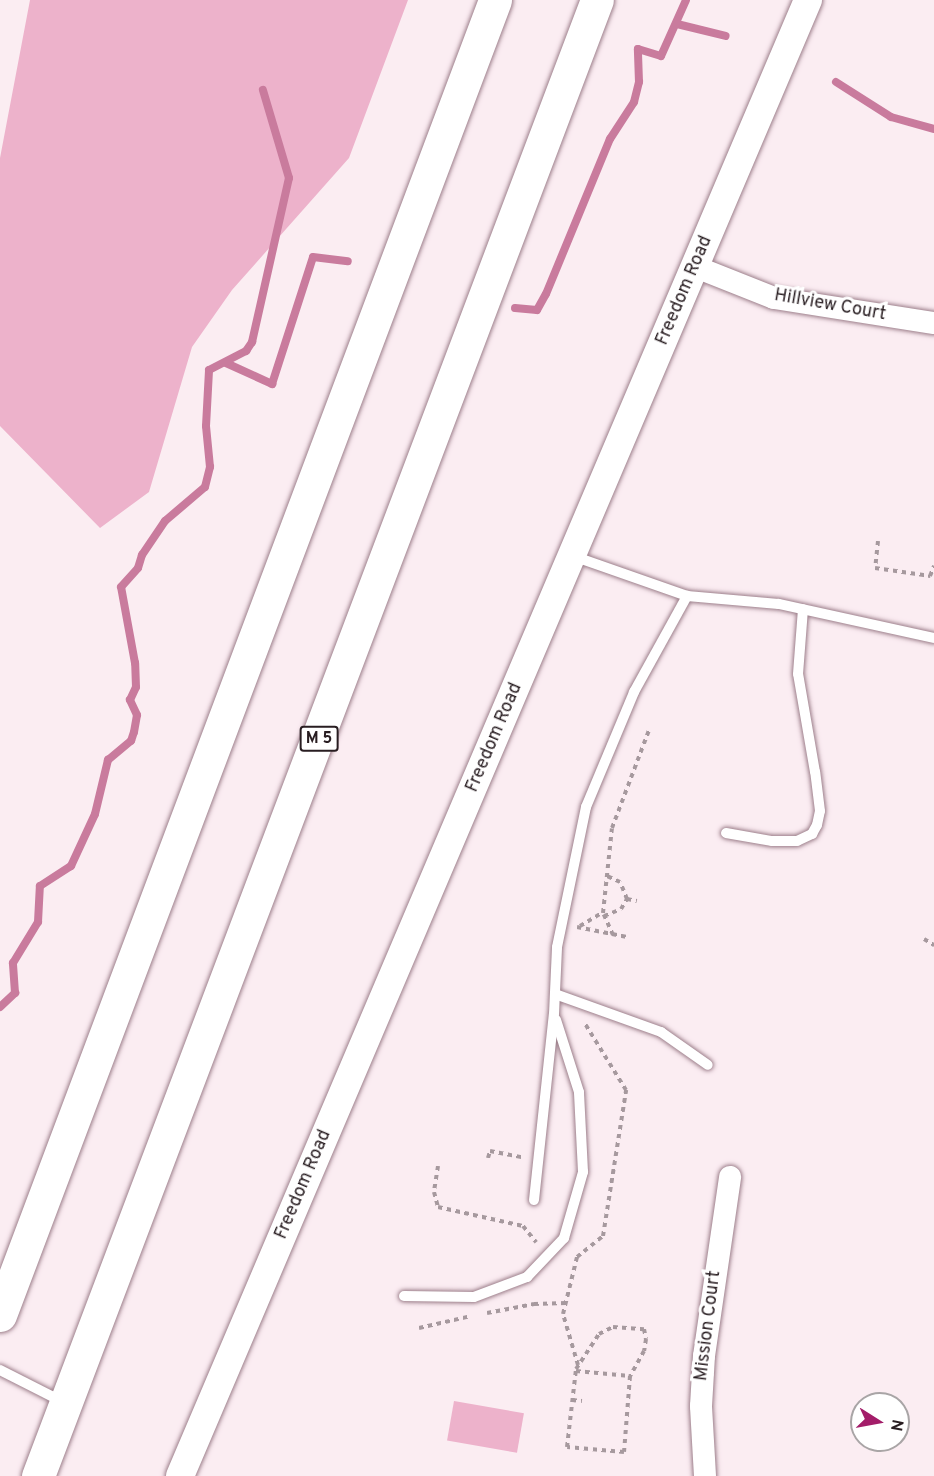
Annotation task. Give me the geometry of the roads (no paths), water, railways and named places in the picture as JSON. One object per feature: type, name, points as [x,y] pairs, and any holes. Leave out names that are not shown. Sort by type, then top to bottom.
[{"type":"highway","points":[[0,1316],[495,0]]},
{"type":"highway","name":"M 5","points":[[38,1476],[597,0]]},
{"type":"street","name":"Freedom Road","points":[[180,1476],[808,0]]},
{"type":"street","name":"Hillview Court","points":[[696,267],[774,298],[934,323]]},
{"type":"street","name":"Mission Court","points":[[705,1476],[701,1406],[704,1356],[730,1177]]},
{"type":"lane","points":[[573,556],[687,596],[803,609],[934,638]]},
{"type":"lane","points":[[534,1200],[554,1014],[557,947],[586,807],[634,692],[687,596]]},
{"type":"lane","points":[[726,832],[772,841],[797,841],[812,834],[817,825],[820,811],[798,674],[803,609]]},
{"type":"lane","points":[[555,994],[661,1032],[708,1065]]},
{"type":"lane","points":[[405,1296],[474,1297],[527,1277],[564,1238],[583,1172],[579,1092],[554,1014]]},
{"type":"lane","points":[[0,1370],[67,1403]]},
{"type":"waterway","points":[[515,308],[537,310],[546,294],[610,139],[634,102],[639,82],[638,49],[661,56],[686,0]]},
{"type":"waterway","points":[[677,24],[726,36]]},
{"type":"waterway","points":[[836,82],[891,117],[934,129]]},
{"type":"waterway","points":[[0,1007],[15,993],[13,963],[38,922],[40,886],[71,866],[95,814],[108,760],[131,741],[134,732],[137,715],[130,700],[136,687],[135,663],[121,587],[138,568],[142,555],[165,521],[205,487],[210,467],[206,426],[209,370],[246,351],[252,342],[289,178],[263,90]]},
{"type":"waterway","points":[[226,363],[272,384],[313,257],[348,261]]}]
